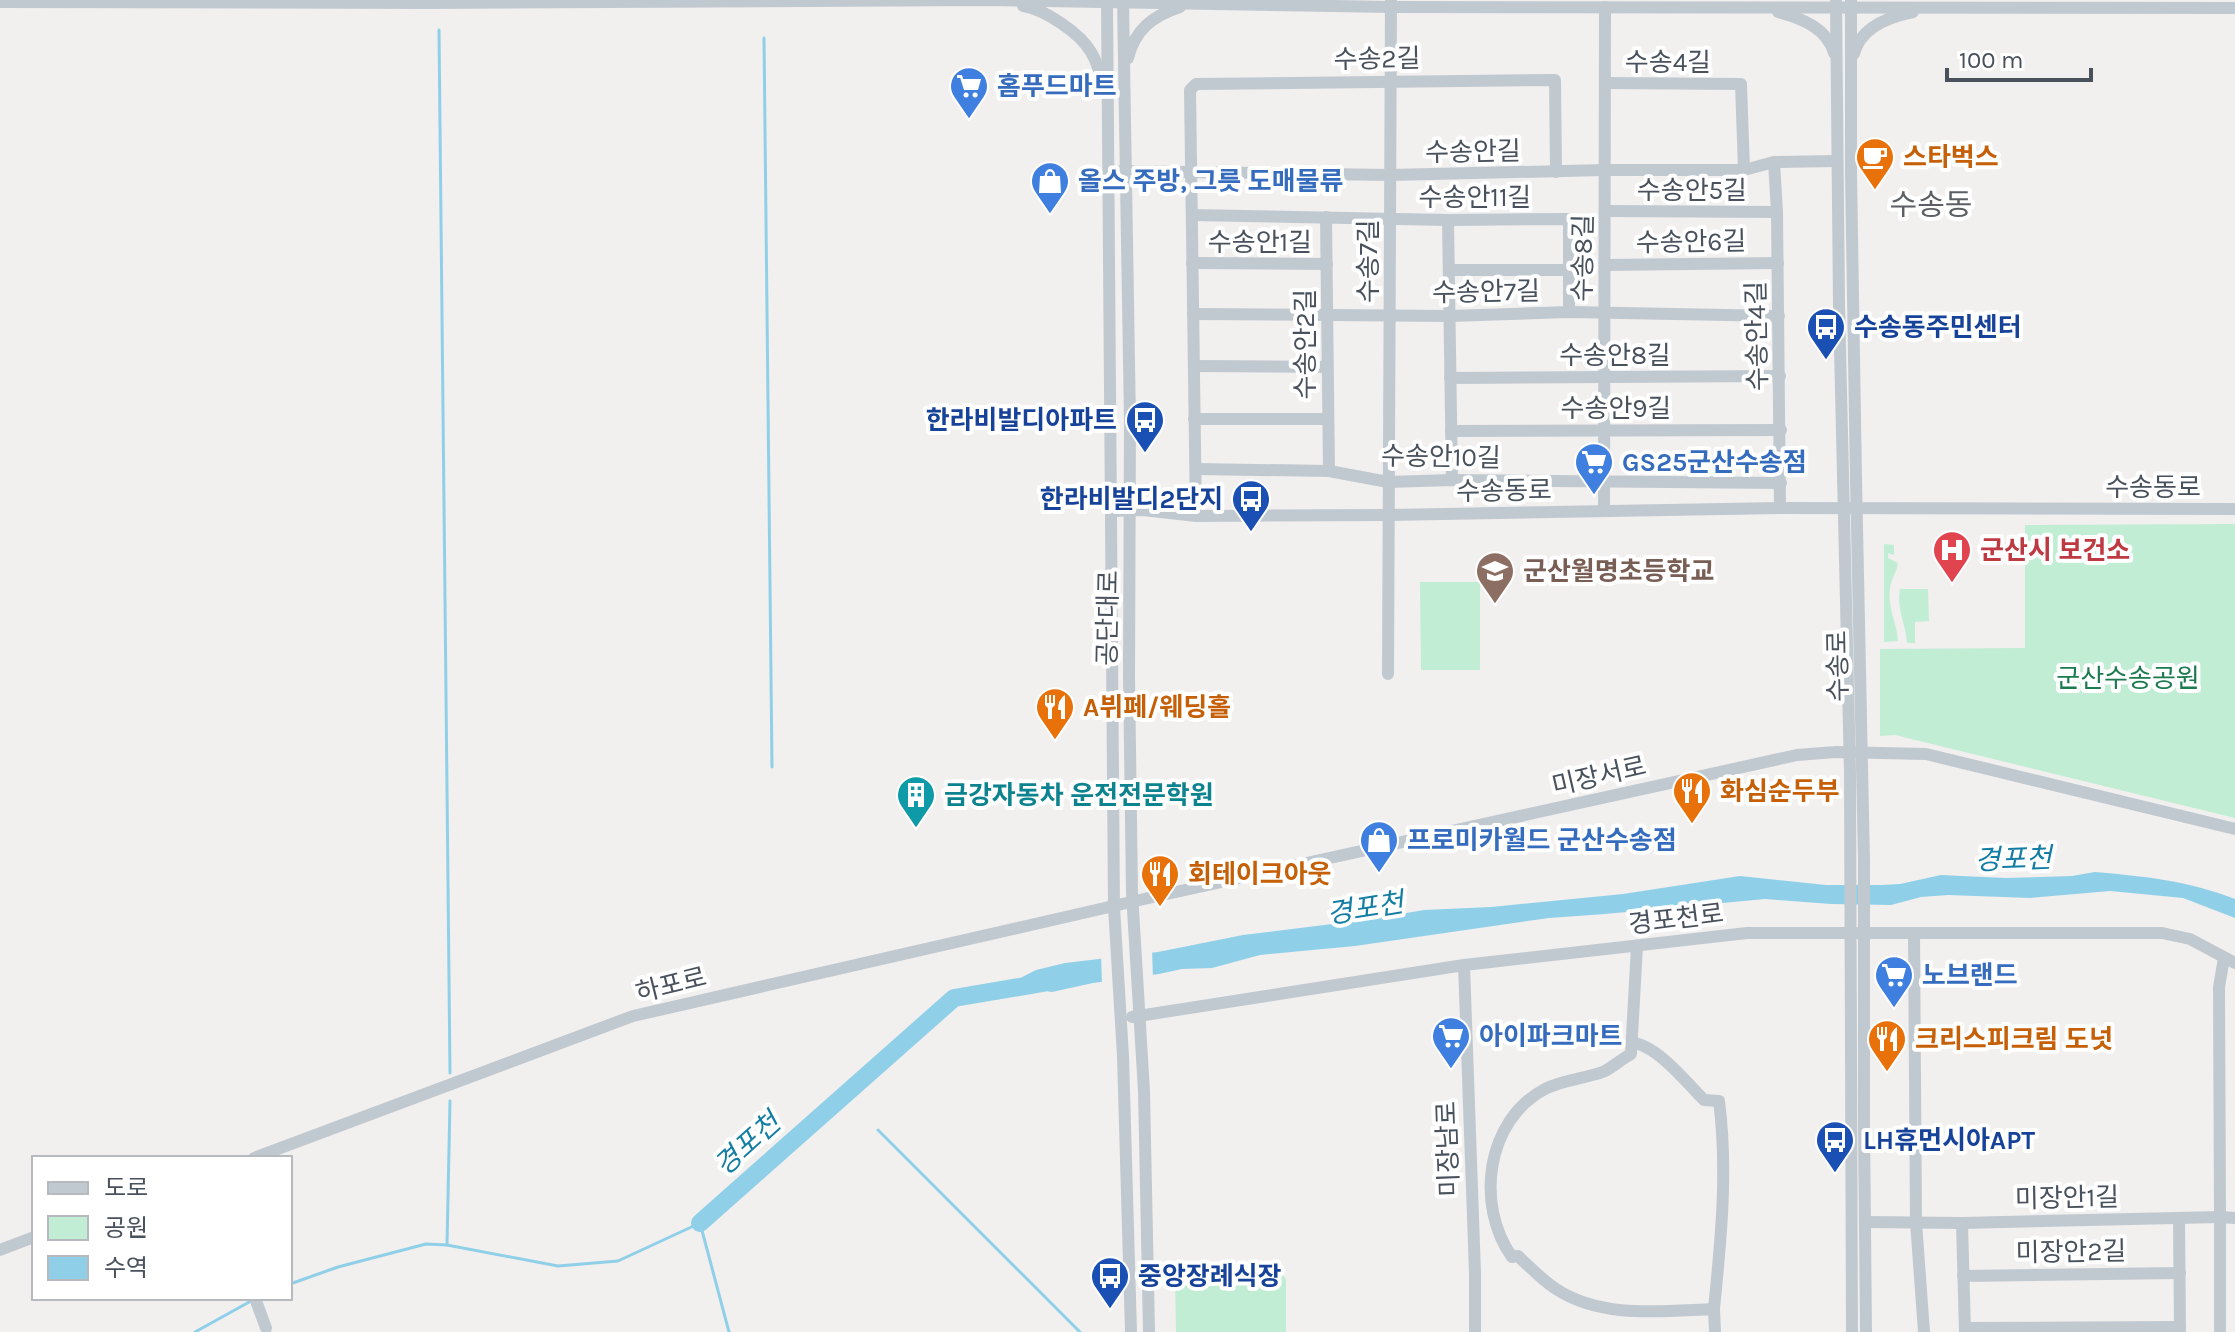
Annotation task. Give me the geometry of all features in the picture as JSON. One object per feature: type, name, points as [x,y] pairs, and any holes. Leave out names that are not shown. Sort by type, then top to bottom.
[{"type":"street","points":[[985,0],[1031,7],[1059,21],[1077,36],[1090,50],[1102,78],[1108,119]]},
{"type":"street","points":[[0,2],[985,0],[1605,7],[1755,7],[1851,3],[1929,8],[2235,8]]},
{"type":"street","name":"공단대로","points":[[1107,2],[1114,907],[1131,1332]]},
{"type":"street","name":"공단대로","points":[[1123,2],[1131,511],[1129,692],[1132,902],[1144,1091],[1149,1332]]},
{"type":"street","points":[[1125,89],[1132,42],[1141,30],[1153,18],[1168,11],[1203,3]]},
{"type":"street","name":"수송7길","points":[[1388,674],[1391,3]]},
{"type":"street","name":"수송로","points":[[1836,3],[1837,161],[1850,508],[1855,752],[1864,861],[1858,929],[1852,1332]]},
{"type":"street","name":"수송로","points":[[1850,508],[1851,3]]},
{"type":"street","name":"수송8길","points":[[1604,511],[1605,7]]},
{"type":"street","points":[[1755,7],[1794,16],[1817,28],[1830,42],[1836,68]]},
{"type":"street","points":[[1851,69],[1856,46],[1869,29],[1891,18],[1929,8]]},
{"type":"street","name":"수송2길","points":[[1190,171],[1190,90],[1196,84],[1555,80],[1556,172]]},
{"type":"street","name":"수송4길","points":[[1605,83],[1741,84],[1744,170]]},
{"type":"street","name":"수송안길","points":[[1109,170],[1390,175],[1744,170],[1774,162],[1837,161]]},
{"type":"street","name":"수송안4길","points":[[1774,162],[1780,508]]},
{"type":"street","name":"수송안1길","points":[[1190,171],[1196,516]]},
{"type":"street","name":"수송안5길","points":[[1606,211],[1777,212]]},
{"type":"street","name":"수송안11길","points":[[1192,215],[1569,219],[1569,312]]},
{"type":"street","name":"수송안2길","points":[[1326,217],[1329,471]]},
{"type":"street","points":[[1448,220],[1452,480]]},
{"type":"street","name":"수송안1길","points":[[1192,263],[1327,264]]},
{"type":"street","name":"수송안6길","points":[[1605,265],[1778,263]]},
{"type":"street","points":[[1449,270],[1569,270]]},
{"type":"street","name":"수송안7길","points":[[1193,314],[1450,316],[1569,312],[1779,316]]},
{"type":"street","points":[[1195,366],[1327,367]]},
{"type":"street","name":"수송안8길","points":[[1450,378],[1780,376]]},
{"type":"street","points":[[1194,419],[1328,419]]},
{"type":"street","name":"수송안9길","points":[[1451,431],[1781,430]]},
{"type":"street","name":"수송안10길","points":[[1196,469],[1329,471],[1388,482],[1781,483]]},
{"type":"street","name":"수송동로","points":[[1111,511],[1143,510],[1196,516],[1780,508],[2235,509]]},
{"type":"street","name":"수송로","points":[[1855,752],[1850,861],[1858,929],[1866,1332]]},
{"type":"street","name":"미장서로","points":[[1114,907],[1771,760],[1817,753],[1926,754],[2235,829]]},
{"type":"street","name":"하포로","points":[[259,1156],[633,1016],[1114,907]]},
{"type":"street","name":"경포천로","points":[[1120,1016],[1140,1016],[1464,965],[1747,933],[1858,929],[1914,934],[2162,933],[2190,939],[2230,960]]},
{"type":"street","points":[[1914,934],[1916,1222],[1924,1332]]},
{"type":"street","points":[[1637,946],[1631,1054],[1605,1071],[1542,1090],[1512,1117],[1494,1154],[1491,1176],[1494,1220],[1512,1257],[1518,1256],[1553,1288],[1569,1297],[1598,1308],[1616,1310],[1714,1309]]},
{"type":"street","points":[[2220,1332],[2219,987],[2230,960]]},
{"type":"street","name":"미장남로","points":[[1464,965],[1475,1332]]},
{"type":"street","points":[[1632,1043],[1642,1043],[1659,1056],[1704,1100],[1719,1101],[1723,1132],[1723,1215],[1714,1309],[1715,1332]]},
{"type":"street","points":[[1962,1223],[1965,1330],[2180,1330],[2179,1218]]},
{"type":"street","name":"미장안1길","points":[[1865,1222],[2235,1218]]},
{"type":"street","points":[[0,1250],[32,1238]]},
{"type":"street","name":"미장안2길","points":[[1963,1276],[2180,1273]]},
{"type":"street","points":[[256,1300],[266,1328]]},
{"type":"green space","name":"군산수송공원","points":[[2235,524],[2235,818],[1895,735],[1880,736],[1880,649],[2025,648],[2025,525]]},
{"type":"green space","points":[[1884,544],[1894,545],[1894,555],[1888,553],[1888,558],[1898,563],[1889,595],[1898,641],[1884,642]]},
{"type":"green space","points":[[1420,582],[1480,582],[1480,670],[1421,670]]},
{"type":"green space","points":[[1900,589],[1928,589],[1929,621],[1915,622],[1915,643],[1907,643],[1899,602]]},
{"type":"green space","points":[[1278,1269],[1286,1279],[1286,1332],[1176,1332],[1175,1273]]},
{"type":"water","points":[[2095,872],[2166,880],[2218,893],[2235,899],[2235,918],[2183,898],[2110,891],[2030,898],[1948,895],[1921,897],[1891,905],[1765,899],[1549,918],[1355,946],[1260,955],[1212,968],[1182,969],[1052,992],[1007,985],[1036,970],[1065,963],[1158,952],[1243,935],[1424,910],[1623,894],[1740,876],[1826,885],[1881,885],[1941,875],[2005,878],[2072,876]]},
{"type":"pier","points":[[1152,949],[1153,979],[1102,985],[1101,954]]},
{"type":"waterway","points":[[439,30],[450,1073]]},
{"type":"waterway","points":[[764,38],[772,767]]},
{"type":"waterway","name":"경포천","points":[[700,1223],[954,998],[1043,983]]},
{"type":"waterway","points":[[447,1245],[450,1101]]},
{"type":"waterway","points":[[878,1130],[1080,1332]]},
{"type":"waterway","points":[[292,1283],[338,1267],[426,1244],[447,1245],[558,1266],[618,1261],[700,1223],[729,1332]]},
{"type":"waterway","points":[[195,1332],[251,1301]]},
{"type":"place","name":"홈푸드마트","points":[[969,120]]},
{"type":"place","name":"스타벅스","points":[[1875,191]]},
{"type":"place","name":"올스 주방, 그릇 도매물류","points":[[1050,215]]},
{"type":"place","name":"수송동주민센터","points":[[1826,361]]},
{"type":"place","name":"한라비발디아파트","points":[[1145,454]]},
{"type":"place","name":"GS25군산수송점","points":[[1594,496]]},
{"type":"place","name":"한라비발디2단지","points":[[1251,533]]},
{"type":"place","name":"군산시 보건소","points":[[1952,584]]},
{"type":"place","name":"군산월명초등학교","points":[[1495,605]]},
{"type":"place","name":"A뷔페/웨딩홀","points":[[1055,741]]},
{"type":"place","name":"화심순두부","points":[[1692,825]]},
{"type":"place","name":"금강자동차 운전전문학원","points":[[916,829]]},
{"type":"place","name":"프로미카월드 군산수송점","points":[[1379,874]]},
{"type":"place","name":"회테이크아웃","points":[[1160,908]]},
{"type":"place","name":"노브랜드","points":[[1894,1009]]},
{"type":"place","name":"아이파크마트","points":[[1451,1070]]},
{"type":"place","name":"크리스피크림 도넛","points":[[1887,1073]]},
{"type":"place","name":"LH휴먼시아APT","points":[[1835,1174]]},
{"type":"place","name":"중앙장례식장","points":[[1110,1310]]},
{"type":"district","name":"수송동","points":[[1931,205]]}]
